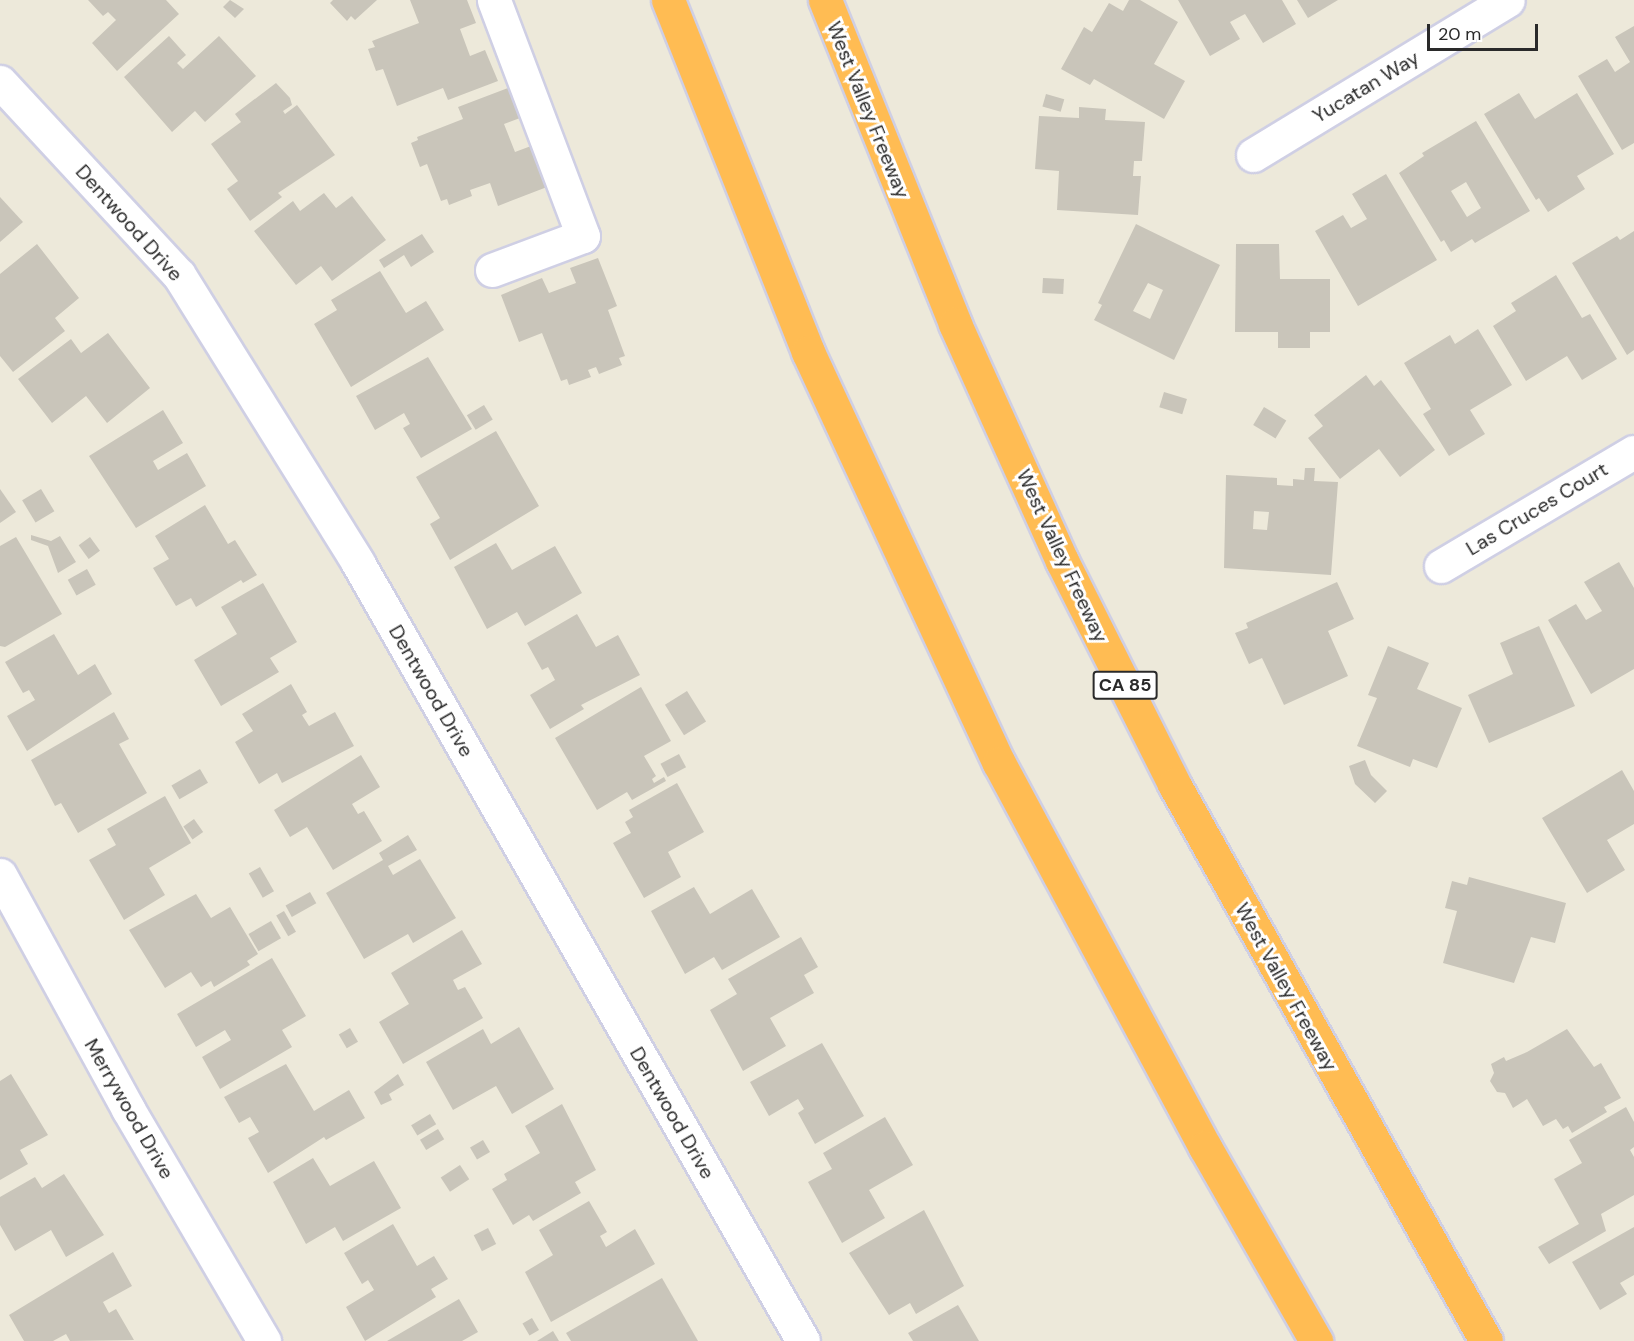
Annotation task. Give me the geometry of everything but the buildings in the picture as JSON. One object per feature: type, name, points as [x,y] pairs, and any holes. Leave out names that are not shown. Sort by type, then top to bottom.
[{"type":"highway","points":[[668,0],[808,352],[999,764],[1204,1147],[1316,1341]]},
{"type":"highway","name":"West Valley Freeway","points":[[825,0],[955,324],[1062,561],[1174,784],[1486,1341]]},
{"type":"street","points":[[492,270],[583,236],[494,0]]},
{"type":"street","name":"Yucatan Way","points":[[1253,155],[1508,0]]},
{"type":"street","name":"Dentwood Drive","points":[[0,82],[179,275],[358,563],[803,1341]]},
{"type":"street","name":"Las Cruces Court","points":[[1441,566],[1634,452]]},
{"type":"street","name":"Merrywood Drive","points":[[0,875],[128,1109],[264,1341]]}]
